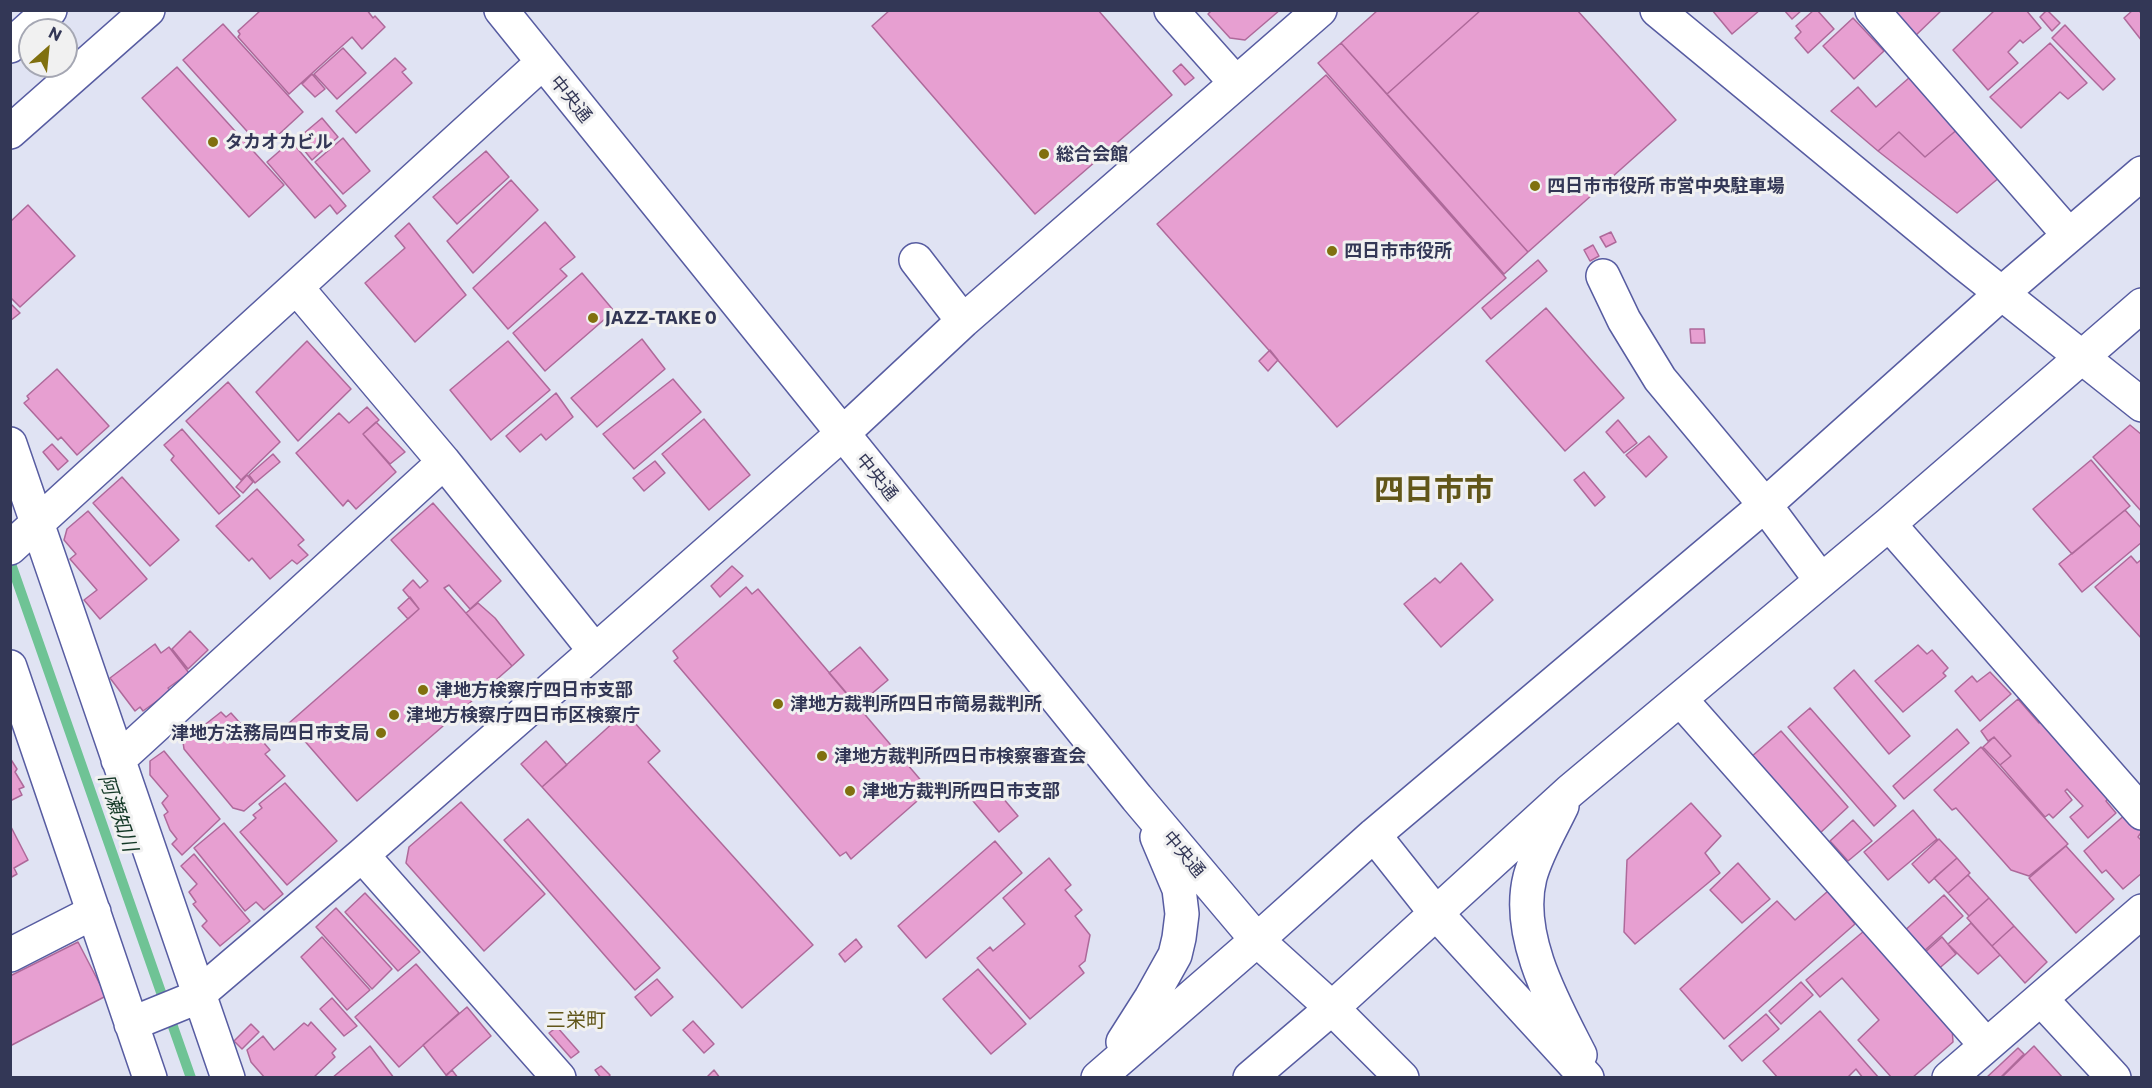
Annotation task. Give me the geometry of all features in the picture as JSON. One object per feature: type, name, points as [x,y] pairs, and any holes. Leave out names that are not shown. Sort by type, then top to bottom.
[{"type":"main road","points":[[10,46],[50,10]]},
{"type":"main road","points":[[10,132],[148,10]]},
{"type":"main road","name":"中央通","points":[[501,10],[1137,798],[1257,940],[1332,1008],[1402,1077]]},
{"type":"main road","points":[[1171,10],[1236,83]]},
{"type":"main road","points":[[137,1021],[194,997],[362,855],[842,434],[963,321],[1320,10]]},
{"type":"main road","points":[[1658,10],[2142,405]]},
{"type":"main road","points":[[1872,10],[2069,236]]},
{"type":"main road","points":[[24,535],[542,63]]},
{"type":"main road","points":[[1098,1077],[1257,940],[1374,835],[1765,505],[2002,293],[2142,174]]},
{"type":"main road","points":[[916,260],[963,321]]},
{"type":"main road","points":[[1603,276],[1624,320],[1660,380],[1765,505],[1820,579]]},
{"type":"main road","points":[[297,288],[444,462],[595,651]]},
{"type":"main road","points":[[1250,1077],[1332,1008],[1570,791],[1820,579],[1889,524],[2080,356],[2142,305]]},
{"type":"main road","points":[[10,444],[24,535],[118,760],[194,997],[228,1077]]},
{"type":"main road","points":[[118,760],[444,462]]},
{"type":"main road","points":[[1889,524],[2142,813]]},
{"type":"main road","points":[[10,667],[94,912],[137,1021],[150,1077]]},
{"type":"main road","points":[[1680,699],[1986,1045]]},
{"type":"main road","points":[[1570,791],[1544,842],[1530,878],[1527,916],[1537,960],[1551,998],[1592,1077]]},
{"type":"main road","points":[[1093,1077],[1128,1035],[1151,998],[1175,955],[1179,938],[1182,914],[1179,889],[1167,858],[1137,798]]},
{"type":"main road","points":[[1374,835],[1435,912],[1587,1077]]},
{"type":"main road","points":[[362,855],[559,1077]]},
{"type":"main road","points":[[1949,1077],[2142,911]]},
{"type":"main road","points":[[10,955],[94,912]]},
{"type":"main road","points":[[2041,999],[2114,1077]]},
{"type":"building","points":[[261,10],[367,10],[385,27],[362,49],[352,37],[289,94],[238,37],[240,34],[238,31]]},
{"type":"building","name":"総合会館","points":[[890,10],[1098,10],[1172,95],[1035,214],[872,26]]},
{"type":"building","points":[[1212,10],[1280,10],[1245,40],[1230,38],[1208,14]]},
{"type":"building","points":[[1378,10],[1481,10],[1387,94],[1341,43]]},
{"type":"building","name":"四日市市役所 市営中央駐車場","points":[[1481,10],[1577,10],[1676,120],[1528,252],[1387,94]]},
{"type":"building","points":[[1712,10],[1760,10],[1732,34]]},
{"type":"building","points":[[1784,10],[1802,10],[1792,19]]},
{"type":"building","points":[[1814,10],[1817,10],[1834,29],[1808,53],[1795,38],[1801,32],[1796,26]]},
{"type":"building","points":[[1889,10],[1942,10],[1913,38]]},
{"type":"building","points":[[1995,10],[2026,10],[2041,28],[2023,43],[2020,40],[2008,52],[2018,63],[1988,90],[1953,50]]},
{"type":"building","points":[[2047,10],[2060,23],[2052,31],[2040,17]]},
{"type":"building","points":[[2133,10],[2138,10],[2142,14],[2142,41],[2124,18]]},
{"type":"building","points":[[1853,18],[1884,51],[1854,79],[1823,46]]},
{"type":"building","points":[[223,24],[303,112],[263,149],[183,60]]},
{"type":"building","points":[[2065,25],[2115,79],[2103,90],[2052,38]]},
{"type":"building","points":[[1341,43],[1528,252],[1504,274],[1318,63]]},
{"type":"building","points":[[2050,43],[2087,83],[2068,99],[2060,92],[2021,128],[1990,97]]},
{"type":"building","points":[[343,48],[366,73],[337,99],[314,74]]},
{"type":"building","points":[[395,58],[406,69],[402,72],[412,83],[356,133],[336,111]]},
{"type":"building","points":[[1181,64],[1194,78],[1185,85],[1173,71]]},
{"type":"building","name":"タカオカビル","points":[[177,67],[284,185],[249,217],[142,98]]},
{"type":"building","points":[[312,74],[325,89],[315,97],[302,84]]},
{"type":"building","name":"四日市市役所","points":[[1326,75],[1506,278],[1337,427],[1157,224]]},
{"type":"building","points":[[1910,77],[1959,128],[1925,157],[1899,132],[1878,151],[1831,111],[1858,87],[1876,107]]},
{"type":"building","points":[[322,118],[338,137],[312,160],[296,140]]},
{"type":"building","points":[[1959,128],[2000,177],[1957,213],[1878,151],[1899,132],[1925,157]]},
{"type":"building","points":[[343,138],[370,171],[343,194],[315,162]]},
{"type":"building","points":[[291,141],[346,206],[337,214],[330,205],[315,218],[267,162]]},
{"type":"building","points":[[486,151],[509,177],[457,224],[433,197]]},
{"type":"building","points":[[511,180],[538,210],[473,273],[447,241]]},
{"type":"building","points":[[28,205],[75,256],[20,307],[10,297],[10,222]]},
{"type":"building","points":[[545,222],[575,257],[560,269],[567,276],[508,329],[473,288]]},
{"type":"building","points":[[409,223],[466,295],[415,342],[365,283],[405,248],[395,236]]},
{"type":"building","points":[[1611,232],[1616,242],[1606,247],[1600,237]]},
{"type":"building","points":[[1593,245],[1599,256],[1590,261],[1584,250]]},
{"type":"building","points":[[1538,260],[1547,271],[1491,319],[1482,308]]},
{"type":"building","points":[[582,273],[614,311],[545,371],[513,333]]},
{"type":"building","points":[[12,305],[20,313],[10,321],[10,306]]},
{"type":"building","points":[[1546,308],[1624,398],[1565,451],[1486,361]]},
{"type":"building","points":[[1690,329],[1704,329],[1705,343],[1691,343]]},
{"type":"building","points":[[642,339],[665,369],[597,427],[571,398]]},
{"type":"building","points":[[307,341],[351,389],[298,441],[256,392]]},
{"type":"building","points":[[508,341],[550,390],[491,440],[450,390]]},
{"type":"building","points":[[1270,350],[1278,360],[1268,371],[1259,361]]},
{"type":"building","points":[[57,369],[109,426],[77,455],[61,437],[58,440],[24,403],[29,399],[27,396]]},
{"type":"building","points":[[673,379],[701,412],[634,469],[603,434]]},
{"type":"building","points":[[228,382],[280,442],[241,480],[186,421]]},
{"type":"building","points":[[556,393],[573,417],[546,440],[541,434],[520,452],[506,436]]},
{"type":"building","points":[[367,407],[379,420],[363,434],[396,472],[356,509],[348,500],[343,506],[296,453],[339,413],[349,423]]},
{"type":"building","points":[[704,419],[750,475],[709,510],[662,454]]},
{"type":"building","points":[[1618,420],[1637,443],[1624,453],[1606,432]]},
{"type":"building","points":[[376,422],[405,452],[390,464],[363,434]]},
{"type":"building","points":[[2130,425],[2142,435],[2142,512],[2093,457]]},
{"type":"building","points":[[182,429],[240,496],[219,514],[171,460],[174,456],[164,445]]},
{"type":"building","points":[[1649,436],[1667,457],[1646,477],[1626,455]]},
{"type":"building","points":[[52,444],[68,461],[58,470],[43,452]]},
{"type":"building","points":[[273,454],[280,462],[255,483],[249,475]]},
{"type":"building","points":[[2091,460],[2130,506],[2072,554],[2033,509]]},
{"type":"building","points":[[655,461],[665,473],[644,491],[633,478]]},
{"type":"building","points":[[1584,472],[1605,497],[1595,506],[1574,480]]},
{"type":"building","points":[[247,475],[253,482],[243,493],[236,487]]},
{"type":"building","points":[[122,477],[179,540],[150,566],[93,503]]},
{"type":"building","points":[[257,489],[304,540],[298,545],[308,555],[297,564],[292,560],[270,579],[252,558],[249,561],[216,526]]},
{"type":"building","points":[[433,503],[501,581],[470,609],[449,585],[444,588],[512,666],[357,801],[289,723],[419,609],[403,590],[413,580],[420,588],[428,581],[391,540]]},
{"type":"building","points":[[2125,510],[2142,529],[2142,542],[2082,592],[2059,564]]},
{"type":"building","points":[[88,511],[147,579],[100,619],[84,600],[97,590],[70,559],[76,554],[64,540],[67,529]]},
{"type":"building","points":[[2131,556],[2137,563],[2142,559],[2142,639],[2095,587]]},
{"type":"building","points":[[1461,563],[1493,600],[1441,647],[1404,604],[1435,578],[1440,583]]},
{"type":"building","points":[[732,566],[743,576],[720,597],[711,586]]},
{"type":"building","points":[[746,587],[752,594],[758,589],[924,784],[919,789],[924,795],[851,859],[846,852],[840,856],[674,661],[678,658],[673,651]]},
{"type":"building","points":[[410,597],[419,609],[408,619],[398,608]]},
{"type":"building","points":[[478,603],[495,618],[524,655],[512,666],[466,613]]},
{"type":"building","points":[[190,631],[208,650],[188,669],[172,649]]},
{"type":"building","points":[[155,644],[161,653],[169,647],[189,673],[168,688],[171,691],[143,711],[140,707],[135,711],[110,678]]},
{"type":"building","points":[[1918,645],[1927,654],[1932,650],[1948,668],[1943,673],[1946,676],[1903,712],[1875,681]]},
{"type":"building","points":[[860,647],[888,680],[857,706],[829,673]]},
{"type":"building","points":[[1854,670],[1910,736],[1889,754],[1834,688]]},
{"type":"building","points":[[1990,672],[2011,694],[1980,721],[1955,691],[1972,676],[1977,682]]},
{"type":"building","points":[[2018,699],[2039,723],[2042,719],[2110,796],[2106,801],[2116,813],[2088,838],[2070,817],[2083,806],[2067,789],[2065,791],[2072,800],[2053,818],[2049,814],[2045,817],[2000,765],[2011,756],[1994,737],[1988,741],[1981,731]]},
{"type":"building","points":[[1810,708],[1896,806],[1874,826],[1788,727]]},
{"type":"building","points":[[221,712],[226,717],[231,713],[248,732],[252,729],[270,750],[265,754],[285,776],[244,811],[233,808],[184,749],[183,742]]},
{"type":"building","points":[[625,712],[660,751],[648,762],[813,945],[742,1008],[542,787]]},
{"type":"building","points":[[1957,729],[1969,743],[1904,799],[1893,786]]},
{"type":"building","points":[[1781,731],[1848,807],[1819,834],[1751,757]]},
{"type":"building","points":[[1994,737],[2011,756],[2000,765],[1983,747]]},
{"type":"building","points":[[546,741],[567,765],[542,787],[521,764]]},
{"type":"building","points":[[1981,747],[2068,844],[2029,876],[2011,870],[1956,808],[1952,810],[1934,790]]},
{"type":"building","points":[[164,751],[220,819],[182,855],[172,844],[177,839],[170,830],[164,815],[168,812],[162,803],[168,796],[150,775],[150,761]]},
{"type":"building","points":[[10,758],[24,787],[19,789],[22,795],[10,801]]},
{"type":"building","points":[[285,783],[337,841],[287,885],[240,832],[256,818],[253,815],[262,808],[259,804]]},
{"type":"building","points":[[992,785],[1018,816],[999,832],[973,801]]},
{"type":"building","points":[[461,802],[545,894],[484,951],[406,863],[409,847]]},
{"type":"building","points":[[1691,803],[1721,836],[1705,853],[1720,873],[1635,944],[1624,932],[1627,860]]},
{"type":"building","points":[[1913,810],[1937,839],[1888,880],[1864,852]]},
{"type":"building","points":[[2127,813],[2142,831],[2138,837],[2142,841],[2142,873],[2123,889],[2106,870],[2102,873],[2084,851]]},
{"type":"building","points":[[528,819],[660,968],[635,990],[504,840]]},
{"type":"building","points":[[1853,820],[1872,841],[1848,861],[1830,841]]},
{"type":"building","points":[[224,823],[283,894],[264,910],[256,902],[245,911],[194,848]]},
{"type":"building","points":[[10,825],[28,860],[14,868],[17,874],[10,878]]},
{"type":"building","points":[[1939,839],[1957,858],[1929,883],[1912,864]]},
{"type":"building","points":[[995,841],[1022,873],[926,958],[898,926]]},
{"type":"building","points":[[2066,846],[2114,899],[2076,933],[2029,878]]},
{"type":"building","points":[[194,854],[250,921],[220,946],[202,926],[207,921],[193,904],[196,902],[189,892],[197,884],[181,866]]},
{"type":"building","points":[[1049,858],[1071,885],[1065,890],[1082,910],[1075,916],[1090,935],[1085,961],[1079,966],[1084,973],[1030,1019],[977,958],[990,947],[993,951],[1025,924],[1003,898]]},
{"type":"building","points":[[1957,858],[1970,873],[1948,893],[1934,878]]},
{"type":"building","points":[[1738,863],[1770,899],[1742,923],[1710,890]]},
{"type":"building","points":[[1968,875],[1989,898],[1969,916],[1948,893]]},
{"type":"building","points":[[1828,891],[1855,924],[1724,1039],[1680,989],[1777,901],[1795,920]]},
{"type":"building","points":[[365,893],[420,952],[398,971],[345,912]]},
{"type":"building","points":[[1944,895],[1963,916],[1923,952],[1902,933]]},
{"type":"building","points":[[1989,898],[2014,926],[1992,946],[1967,918]]},
{"type":"building","points":[[336,908],[392,969],[372,989],[316,927]]},
{"type":"building","points":[[1971,923],[2000,955],[1978,974],[1948,944]]},
{"type":"building","points":[[2014,926],[2047,962],[2025,983],[1992,946]]},
{"type":"building","points":[[1864,931],[1952,1027],[1953,1042],[1912,1078],[1892,1078],[1858,1040],[1879,1020],[1842,978],[1820,997],[1806,980]]},
{"type":"building","points":[[322,937],[370,990],[347,1010],[301,957]]},
{"type":"building","points":[[1942,937],[1956,954],[1936,971],[1922,955]]},
{"type":"building","points":[[856,939],[862,947],[845,962],[839,954]]},
{"type":"building","points":[[78,942],[106,996],[10,1046],[10,976]]},
{"type":"building","points":[[416,964],[459,1013],[399,1067],[355,1017]]},
{"type":"building","points":[[978,969],[1026,1024],[991,1054],[943,999]]},
{"type":"building","points":[[657,979],[673,997],[651,1016],[635,997]]},
{"type":"building","points":[[1801,982],[1813,995],[1781,1024],[1769,1011]]},
{"type":"building","points":[[332,998],[357,1026],[344,1036],[320,1009]]},
{"type":"building","points":[[467,1007],[491,1036],[446,1075],[423,1045]]},
{"type":"building","points":[[1820,1011],[1879,1078],[1863,1078],[1856,1069],[1847,1078],[1778,1078],[1763,1061]]},
{"type":"building","points":[[1766,1014],[1779,1029],[1742,1061],[1729,1046]]},
{"type":"building","points":[[693,1021],[714,1044],[704,1053],[683,1030]]},
{"type":"building","points":[[311,1022],[336,1049],[332,1053],[335,1057],[313,1078],[265,1078],[251,1062],[247,1050],[263,1036],[274,1050],[304,1023],[308,1026]]},
{"type":"building","points":[[251,1024],[259,1032],[242,1049],[234,1041]]},
{"type":"building","points":[[557,1027],[579,1052],[571,1058],[549,1033]]},
{"type":"building","points":[[370,1046],[394,1078],[332,1078]]},
{"type":"building","points":[[2034,1046],[2063,1078],[2001,1078]]},
{"type":"building","points":[[2018,1048],[2024,1054],[2000,1078],[1986,1078]]},
{"type":"building","points":[[601,1066],[610,1075],[608,1078],[601,1078],[595,1070]]},
{"type":"building","points":[[452,1070],[458,1078],[444,1078]]},
{"type":"building","points":[[714,1070],[720,1078],[706,1078]]},
{"type":"waterway","name":"阿瀬知川","points":[[10,561],[191,1078]]},
{"type":"place","name":"タカオカビル","points":[[213,142]]},
{"type":"place","name":"総合会館","points":[[1044,154]]},
{"type":"place","name":"四日市市役所 市営中央駐車場","points":[[1535,186]]},
{"type":"place","name":"四日市市役所","points":[[1332,251]]},
{"type":"place","name":"JAZZ-TAKE 0","points":[[593,318]]},
{"type":"place","name":"津地方検察庁四日市支部","points":[[423,690]]},
{"type":"place","name":"津地方裁判所四日市簡易裁判所","points":[[778,704]]},
{"type":"place","name":"津地方検察庁四日市区検察庁","points":[[394,715]]},
{"type":"place","name":"津地方法務局四日市支局","points":[[381,733]]},
{"type":"place","name":"津地方裁判所四日市検察審査会","points":[[822,756]]},
{"type":"place","name":"津地方裁判所四日市支部","points":[[850,791]]},
{"type":"district","name":"四日市市","points":[[1434,490]]},
{"type":"district","name":"三栄町","points":[[576,1020]]}]
